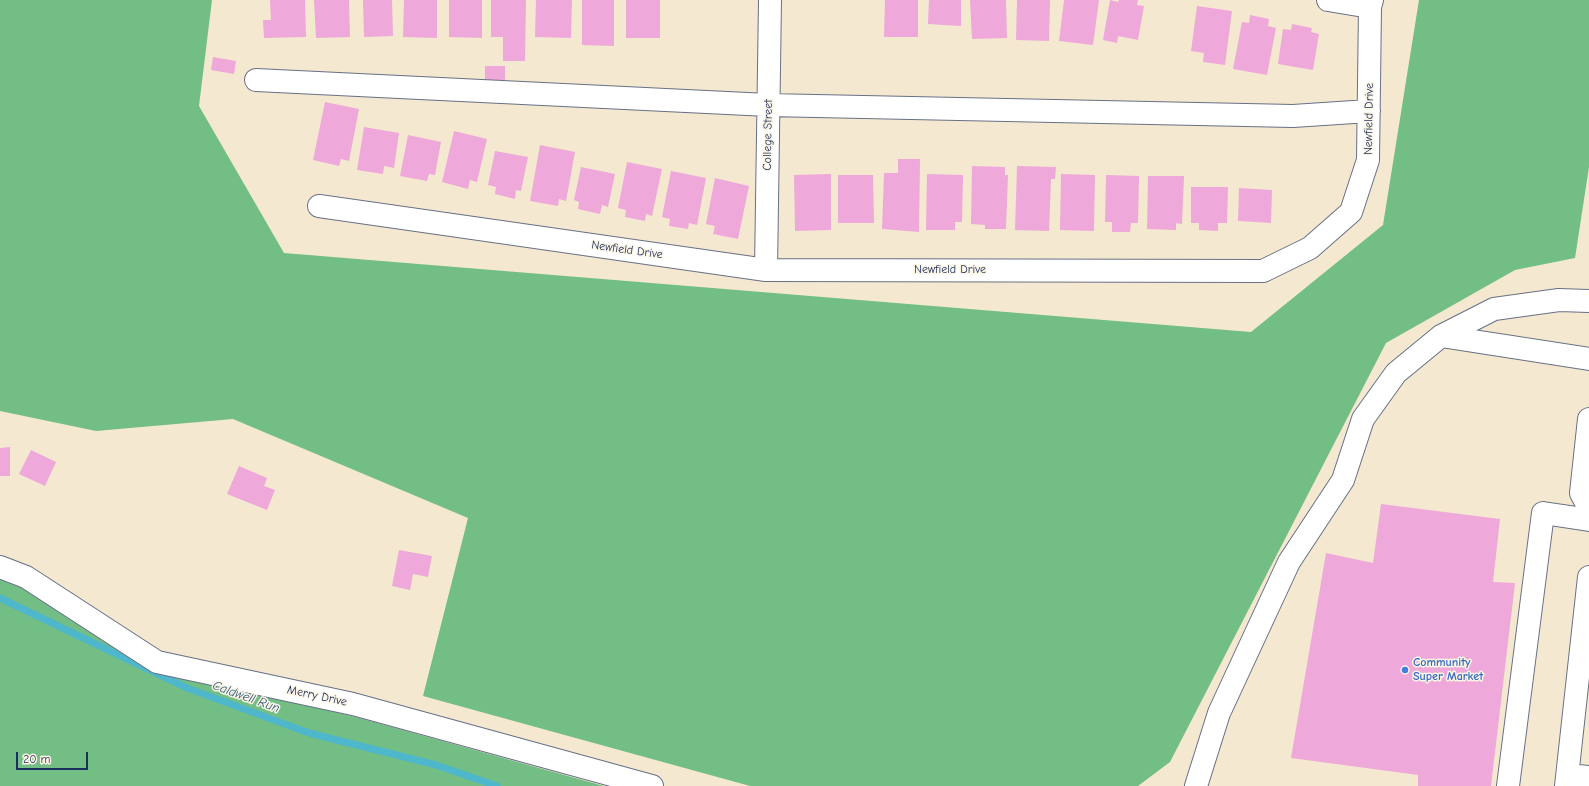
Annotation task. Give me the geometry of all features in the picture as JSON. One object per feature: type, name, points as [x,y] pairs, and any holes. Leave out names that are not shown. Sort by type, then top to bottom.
[{"type":"street","name":"College Street","points":[[766,270],[770,0]]},
{"type":"street","points":[[1328,0],[1371,4]]},
{"type":"street","name":"Newfield Drive","points":[[319,206],[766,270],[1263,271],[1310,248],[1351,212],[1368,160],[1371,4]]},
{"type":"street","points":[[256,80],[768,105],[1293,116],[1369,111]]},
{"type":"street","points":[[1196,786],[1219,713],[1289,562],[1343,480],[1363,418],[1396,373],[1441,336],[1494,309],[1559,300],[1589,301]]},
{"type":"street","points":[[1441,336],[1589,359]]},
{"type":"street","points":[[1589,419],[1581,493],[1589,508]]},
{"type":"street","points":[[1508,786],[1543,514],[1589,520]]},
{"type":"street","name":"Merry Drive","points":[[0,567],[26,577],[157,662],[353,704],[652,786]]},
{"type":"street","points":[[1574,780],[1589,577]]},
{"type":"green space","points":[[0,0],[212,0],[199,106],[284,253],[1251,332],[1383,225],[1419,0],[1589,0],[1589,167],[1575,258],[1515,270],[1386,343],[1170,762],[1138,786],[750,786],[423,696],[468,518],[233,419],[96,431],[0,411]]},
{"type":"green space","points":[[0,578],[18,584],[164,672],[356,717],[604,786],[0,786]]},
{"type":"building","points":[[270,0],[305,0],[306,37],[264,38],[263,20],[271,20]]},
{"type":"building","points":[[314,0],[349,0],[350,37],[316,38]]},
{"type":"building","points":[[363,0],[392,0],[393,36],[364,37]]},
{"type":"building","points":[[404,0],[437,0],[437,38],[403,37]]},
{"type":"building","points":[[449,0],[482,0],[482,38],[449,37]]},
{"type":"building","points":[[491,0],[526,0],[525,61],[503,61],[503,37],[491,37]]},
{"type":"building","points":[[536,0],[572,0],[571,38],[535,37]]},
{"type":"building","points":[[582,0],[614,0],[614,46],[582,45]]},
{"type":"building","points":[[626,0],[660,0],[660,38],[626,38]]},
{"type":"building","points":[[885,0],[918,0],[918,37],[884,37]]},
{"type":"building","points":[[929,0],[961,0],[961,26],[928,24]]},
{"type":"building","points":[[970,0],[1006,0],[1007,38],[972,39]]},
{"type":"building","points":[[1017,0],[1050,0],[1049,41],[1016,40]]},
{"type":"building","points":[[1064,0],[1099,0],[1093,45],[1059,41]]},
{"type":"building","points":[[1110,0],[1118,2],[1119,0],[1138,0],[1137,5],[1144,6],[1138,40],[1118,36],[1117,43],[1103,40]]},
{"type":"building","points":[[1197,6],[1232,11],[1225,65],[1203,62],[1204,53],[1191,51]]},
{"type":"building","points":[[1250,15],[1269,19],[1268,26],[1276,28],[1267,75],[1233,69],[1242,22],[1249,23]]},
{"type":"building","points":[[1292,24],[1312,28],[1311,32],[1319,34],[1313,70],[1278,64],[1283,29],[1291,30]]},
{"type":"building","points":[[213,57],[236,61],[234,74],[211,70]]},
{"type":"building","points":[[485,66],[505,66],[505,82],[485,81]]},
{"type":"building","points":[[325,102],[359,109],[349,161],[341,159],[339,166],[313,160]]},
{"type":"building","points":[[364,127],[399,133],[394,168],[384,166],[383,174],[357,170]]},
{"type":"building","points":[[454,131],[487,139],[477,182],[470,180],[468,189],[442,182]]},
{"type":"building","points":[[408,135],[441,142],[435,175],[429,174],[427,181],[400,176]]},
{"type":"building","points":[[540,145],[575,152],[566,201],[559,199],[558,206],[530,201]]},
{"type":"building","points":[[495,151],[528,157],[521,191],[516,190],[515,199],[495,194],[496,187],[488,185]]},
{"type":"building","points":[[898,159],[920,159],[919,232],[882,229],[884,173],[898,173]]},
{"type":"building","points":[[627,162],[662,169],[652,216],[646,214],[645,221],[625,217],[626,210],[618,208]]},
{"type":"building","points":[[972,166],[1005,167],[1005,175],[1008,175],[1006,229],[985,229],[985,225],[971,224]]},
{"type":"building","points":[[1017,166],[1056,167],[1055,179],[1051,179],[1049,231],[1015,230]]},
{"type":"building","points":[[581,167],[615,174],[608,207],[602,205],[600,214],[578,209],[579,202],[574,200]]},
{"type":"building","points":[[671,171],[706,178],[697,225],[689,223],[688,229],[669,226],[670,219],[662,217]]},
{"type":"building","points":[[831,174],[831,230],[795,231],[794,175]]},
{"type":"building","points":[[927,174],[963,175],[962,222],[955,222],[955,230],[926,230]]},
{"type":"building","points":[[1061,174],[1095,175],[1094,231],[1060,230]]},
{"type":"building","points":[[838,175],[873,175],[874,223],[838,223]]},
{"type":"building","points":[[1106,175],[1139,176],[1138,223],[1131,223],[1130,232],[1112,232],[1112,222],[1105,222]]},
{"type":"building","points":[[1148,176],[1184,176],[1182,224],[1176,223],[1176,230],[1147,229]]},
{"type":"building","points":[[715,178],[749,186],[738,239],[713,234],[715,226],[706,224]]},
{"type":"building","points":[[1191,187],[1228,187],[1227,223],[1218,223],[1218,231],[1199,230],[1199,223],[1191,223]]},
{"type":"building","points":[[1239,188],[1272,190],[1271,223],[1238,221]]},
{"type":"building","points":[[10,447],[10,476],[0,476],[0,448]]},
{"type":"building","points":[[31,450],[56,462],[45,486],[19,474]]},
{"type":"building","points":[[239,466],[267,478],[264,486],[275,490],[267,510],[227,494]]},
{"type":"building","name":"Community Super Market","points":[[1381,504],[1500,519],[1493,582],[1515,583],[1491,786],[1418,786],[1418,775],[1291,758],[1326,553],[1373,563]]},
{"type":"building","points":[[399,550],[432,556],[428,577],[413,574],[410,590],[392,586]]},
{"type":"waterway","name":"Caldwell Run","points":[[0,598],[187,688],[309,733],[436,765],[497,786]]},
{"type":"place","name":"Community Super Market","points":[[1405,670]]}]
